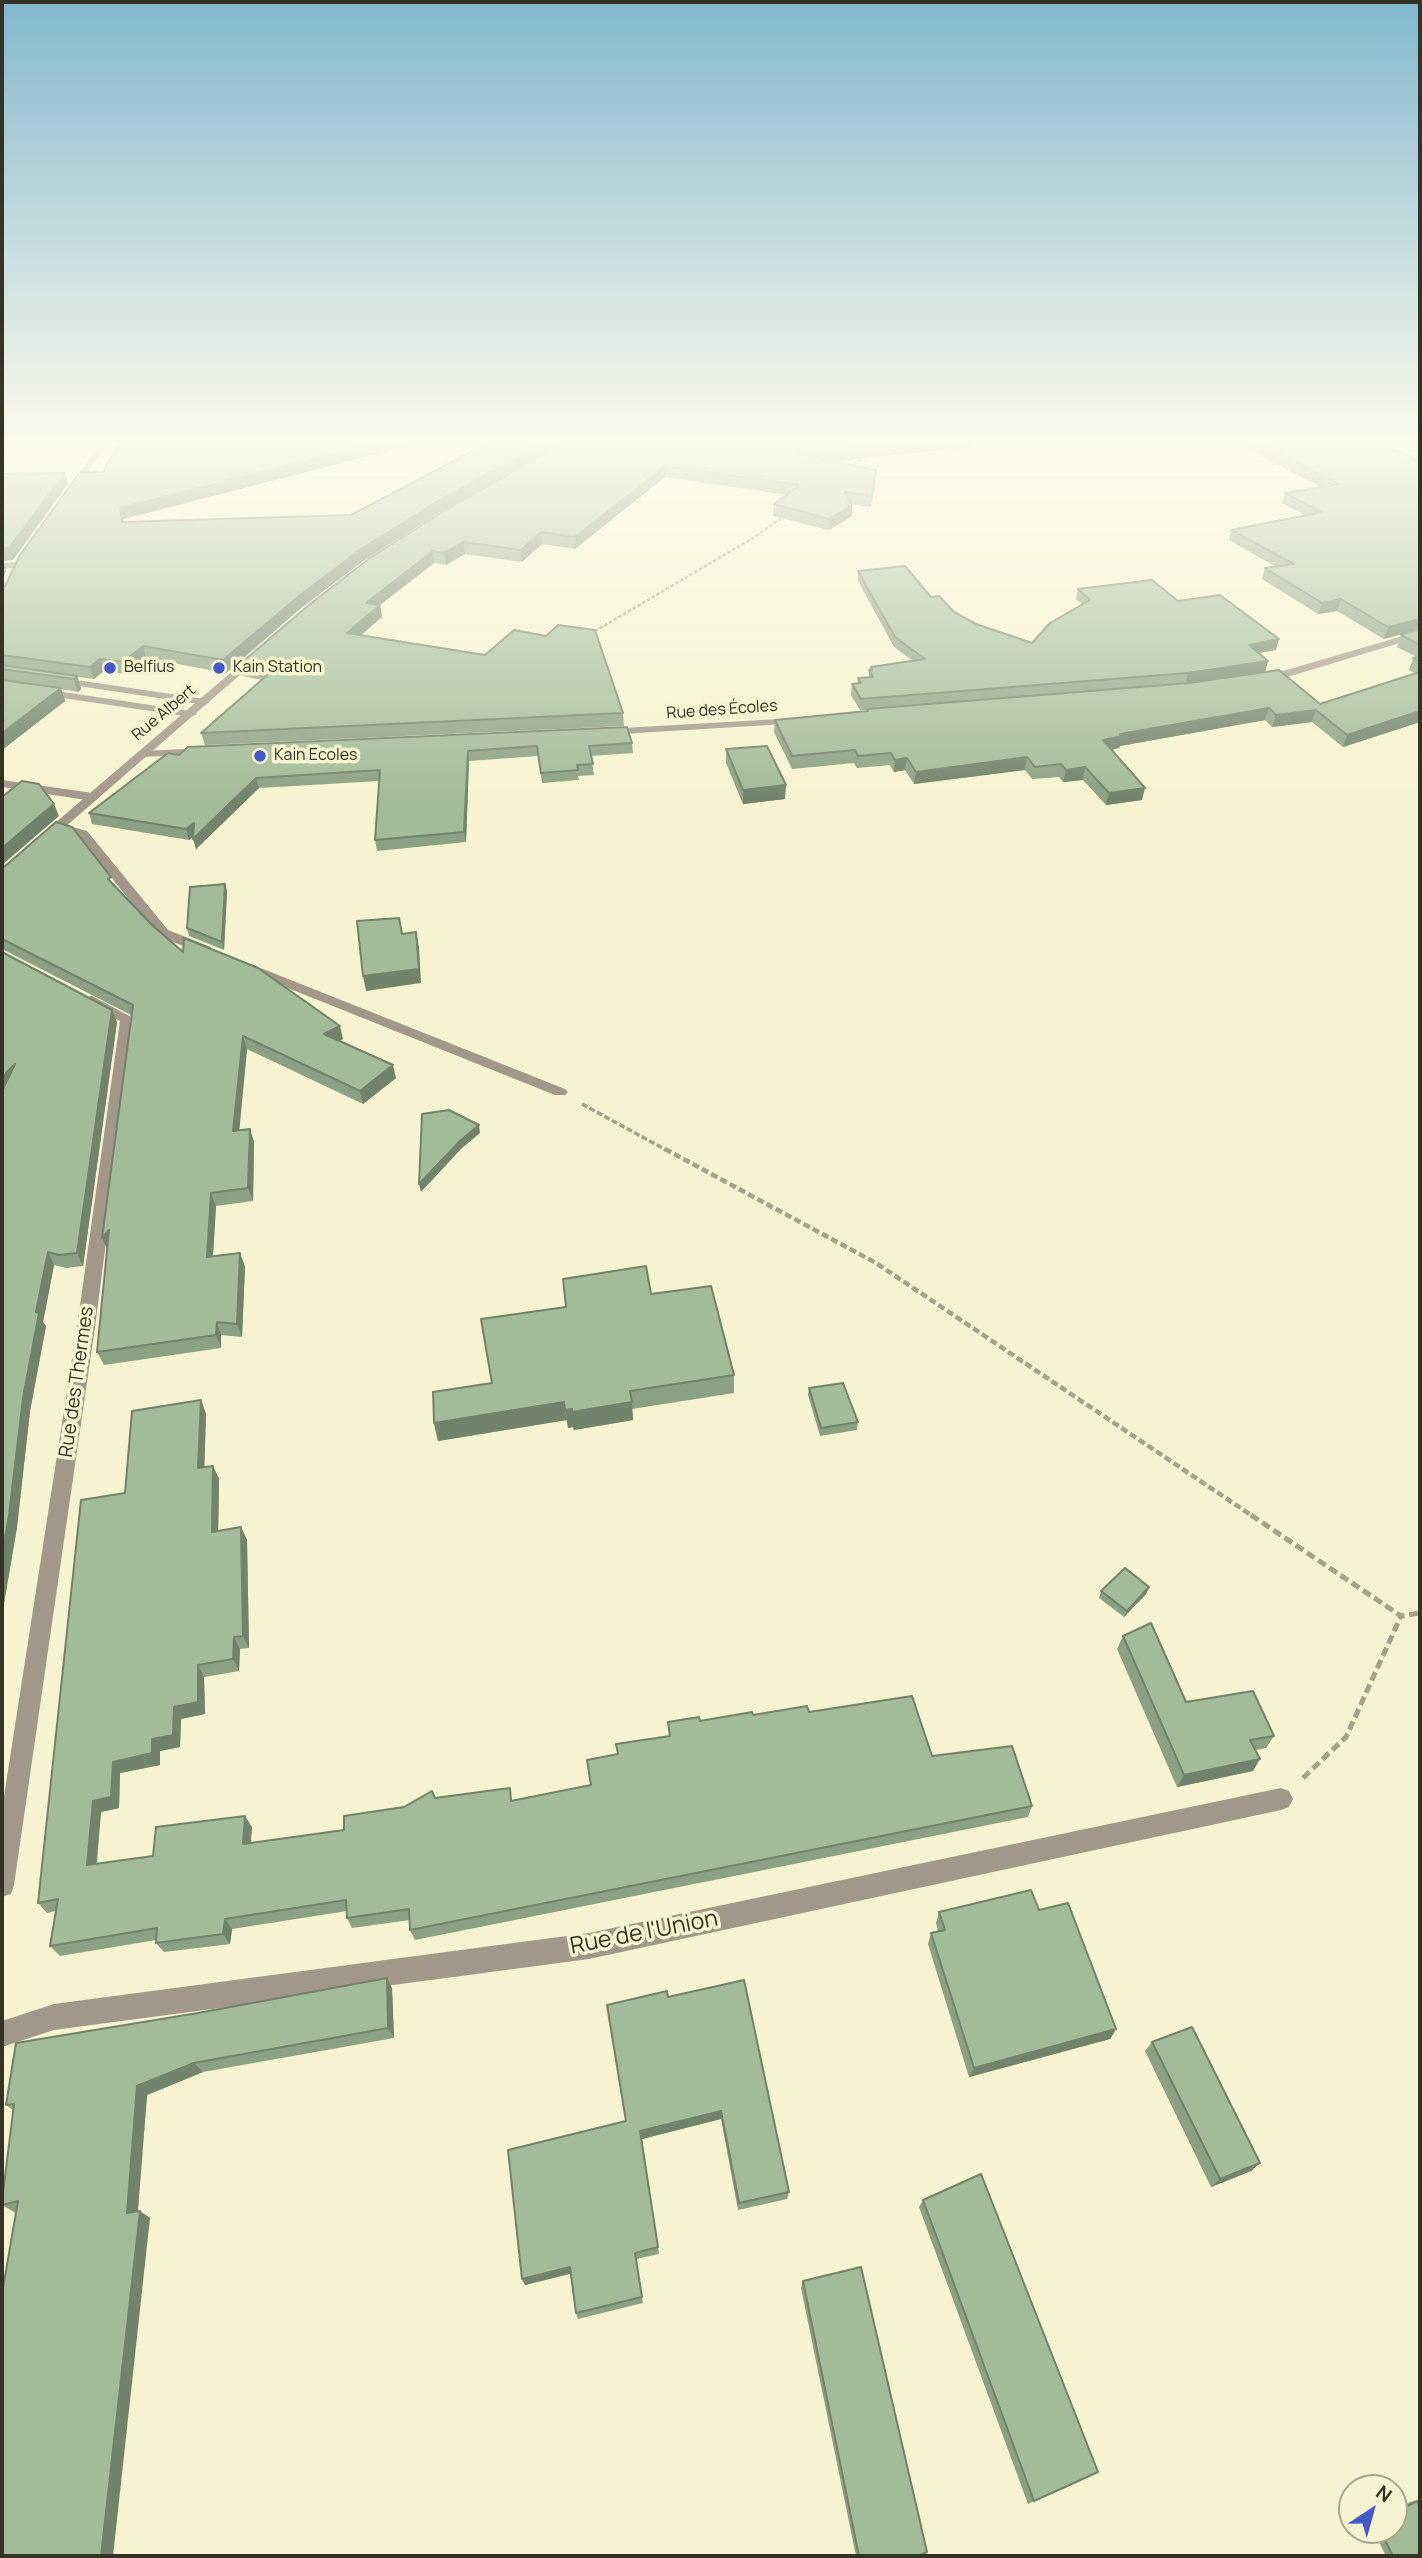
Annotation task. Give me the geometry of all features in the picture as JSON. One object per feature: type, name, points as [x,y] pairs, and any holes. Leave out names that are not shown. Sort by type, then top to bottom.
[{"type":"street","points":[[2,566],[14,570],[18,564]]},
{"type":"street","points":[[1255,679],[1283,675],[1420,634]]},
{"type":"street","name":"Rue Albert","points":[[39,843],[270,645]]},
{"type":"street","points":[[40,677],[205,702]]},
{"type":"street","points":[[50,693],[66,681]]},
{"type":"street","points":[[2,686],[191,714]]},
{"type":"street","points":[[120,703],[135,692]]},
{"type":"street","name":"Rue des Écoles","points":[[586,733],[804,720]]},
{"type":"street","points":[[143,754],[218,751]]},
{"type":"street","points":[[2,783],[93,797]]},
{"type":"street","points":[[58,827],[83,834],[163,933],[560,1092]]},
{"type":"street","name":"Rue des Thermes","points":[[2,1885],[86,1327],[128,1019],[70,989]]},
{"type":"street","name":"Rue de l'Union","points":[[2,2034],[54,2017],[589,1946],[1281,1799]]},
{"type":"path","points":[[584,638],[708,564]]},
{"type":"path","points":[[560,1092],[876,1263],[1401,1616],[1420,1613]]},
{"type":"path","points":[[1281,1799],[1346,1737],[1401,1616]]},
{"type":"building","points":[[15,564],[341,564],[223,660],[143,646],[123,662],[100,659],[90,667],[2,655],[2,589]]},
{"type":"building","points":[[362,564],[416,564],[366,603],[380,605],[347,633],[485,655],[514,630],[546,636],[558,625],[595,630],[623,713],[201,733],[273,670],[240,664]]},
{"type":"building","points":[[1291,564],[1420,564],[1420,619],[1388,627],[1341,599],[1322,603],[1265,568]]},
{"type":"building","points":[[905,566],[931,597],[939,596],[954,612],[976,624],[1032,643],[1050,623],[1090,600],[1078,589],[1152,580],[1178,601],[1220,595],[1279,639],[1249,645],[1268,661],[1188,673],[861,699],[852,684],[861,683],[858,678],[873,677],[869,670],[872,670],[871,667],[925,659],[895,637],[858,571]]},
{"type":"building","points":[[1420,629],[1420,645],[1401,635]]},
{"type":"building","points":[[2,665],[77,676],[74,679],[2,669]]},
{"type":"building","points":[[1279,670],[1320,704],[1420,672],[1420,711],[1347,735],[1316,710],[1276,715],[1269,708],[1120,734],[1122,736],[1103,740],[1145,788],[1109,793],[1085,767],[1066,770],[1061,764],[1035,767],[1027,757],[916,772],[907,758],[895,760],[891,753],[858,756],[855,750],[792,756],[775,720],[868,711],[867,709],[1189,683]]},
{"type":"building","points":[[2,680],[61,688],[2,733]]},
{"type":"building","points":[[627,727],[632,743],[589,746],[593,764],[577,765],[578,770],[541,773],[537,746],[468,751],[464,832],[375,840],[380,770],[256,778],[193,839],[194,823],[186,829],[89,813],[168,753],[179,755],[188,747]]},
{"type":"building","points":[[767,746],[786,785],[743,790],[726,749]]},
{"type":"building","points":[[22,781],[39,784],[54,804],[2,848],[2,797]]},
{"type":"building","points":[[56,822],[72,827],[111,877],[108,879],[152,925],[183,952],[184,938],[258,968],[340,1026],[324,1034],[393,1065],[360,1091],[243,1036],[233,1131],[250,1129],[248,1188],[211,1193],[207,1257],[240,1253],[237,1324],[217,1322],[216,1335],[97,1352],[109,1230],[102,1238],[133,1005],[2,939],[2,867]]},
{"type":"building","points":[[225,884],[222,942],[187,928],[190,887]]},
{"type":"building","points":[[399,918],[402,934],[416,932],[419,969],[363,976],[357,921]]},
{"type":"building","points":[[2,952],[112,1010],[77,1253],[59,1255],[48,1252],[36,1312],[39,1313],[23,1398],[2,1555],[2,1091],[15,1064],[2,1077]]},
{"type":"building","points":[[449,1110],[479,1125],[419,1184],[422,1114]]},
{"type":"building","points":[[646,1266],[651,1294],[711,1286],[734,1375],[630,1391],[632,1402],[572,1412],[572,1409],[565,1410],[564,1402],[434,1423],[433,1392],[492,1383],[481,1319],[566,1307],[563,1279]]},
{"type":"building","points":[[843,1383],[858,1422],[821,1428],[809,1388]]},
{"type":"building","points":[[201,1400],[198,1468],[213,1466],[212,1532],[241,1527],[243,1636],[234,1637],[233,1659],[198,1665],[198,1702],[174,1707],[173,1735],[152,1739],[152,1753],[113,1762],[111,1797],[93,1801],[87,1865],[153,1856],[156,1827],[245,1816],[243,1844],[344,1830],[344,1816],[404,1807],[432,1791],[435,1798],[510,1788],[511,1801],[591,1785],[587,1760],[618,1754],[616,1744],[670,1736],[668,1722],[699,1717],[700,1721],[752,1712],[753,1715],[807,1706],[809,1712],[912,1696],[932,1756],[1012,1746],[1032,1806],[410,1930],[409,1909],[347,1918],[346,1900],[225,1919],[223,1934],[156,1943],[157,1928],[50,1946],[58,1899],[38,1903],[81,1500],[125,1493],[132,1411]]},
{"type":"building","points":[[1125,1568],[1149,1587],[1127,1611],[1101,1591]]},
{"type":"building","points":[[1151,1623],[1186,1702],[1253,1691],[1274,1736],[1250,1740],[1260,1759],[1184,1775],[1123,1636]]},
{"type":"building","points":[[1031,1890],[1039,1910],[1068,1903],[1116,2029],[974,2068],[931,1933],[945,1930],[939,1912]]},
{"type":"building","points":[[387,1978],[388,2028],[194,2063],[137,2086],[127,2213],[140,2211],[101,2556],[2,2556],[2,2294],[18,2201],[2,2205],[2,2201],[14,2104],[6,2105],[16,2043]]},
{"type":"building","points":[[744,1980],[789,2192],[739,2203],[721,2111],[640,2131],[658,2247],[635,2253],[642,2297],[576,2313],[570,2267],[522,2279],[508,2150],[626,2121],[607,2005],[667,1991],[668,1997]]},
{"type":"building","points":[[1192,2027],[1260,2163],[1220,2179],[1152,2042]]},
{"type":"building","points":[[981,2174],[1098,2472],[1034,2501],[923,2200]]},
{"type":"building","points":[[861,2267],[927,2552],[919,2556],[859,2556],[803,2281]]},
{"type":"building","points":[[1417,2501],[1420,2508],[1420,2556],[1393,2556],[1387,2544],[1408,2544],[1408,2506]]},
{"type":"place","name":"Belfius","points":[[110,668]]},
{"type":"place","name":"Kain Station","points":[[219,668]]},
{"type":"place","name":"Kain Ecoles","points":[[260,756]]}]
